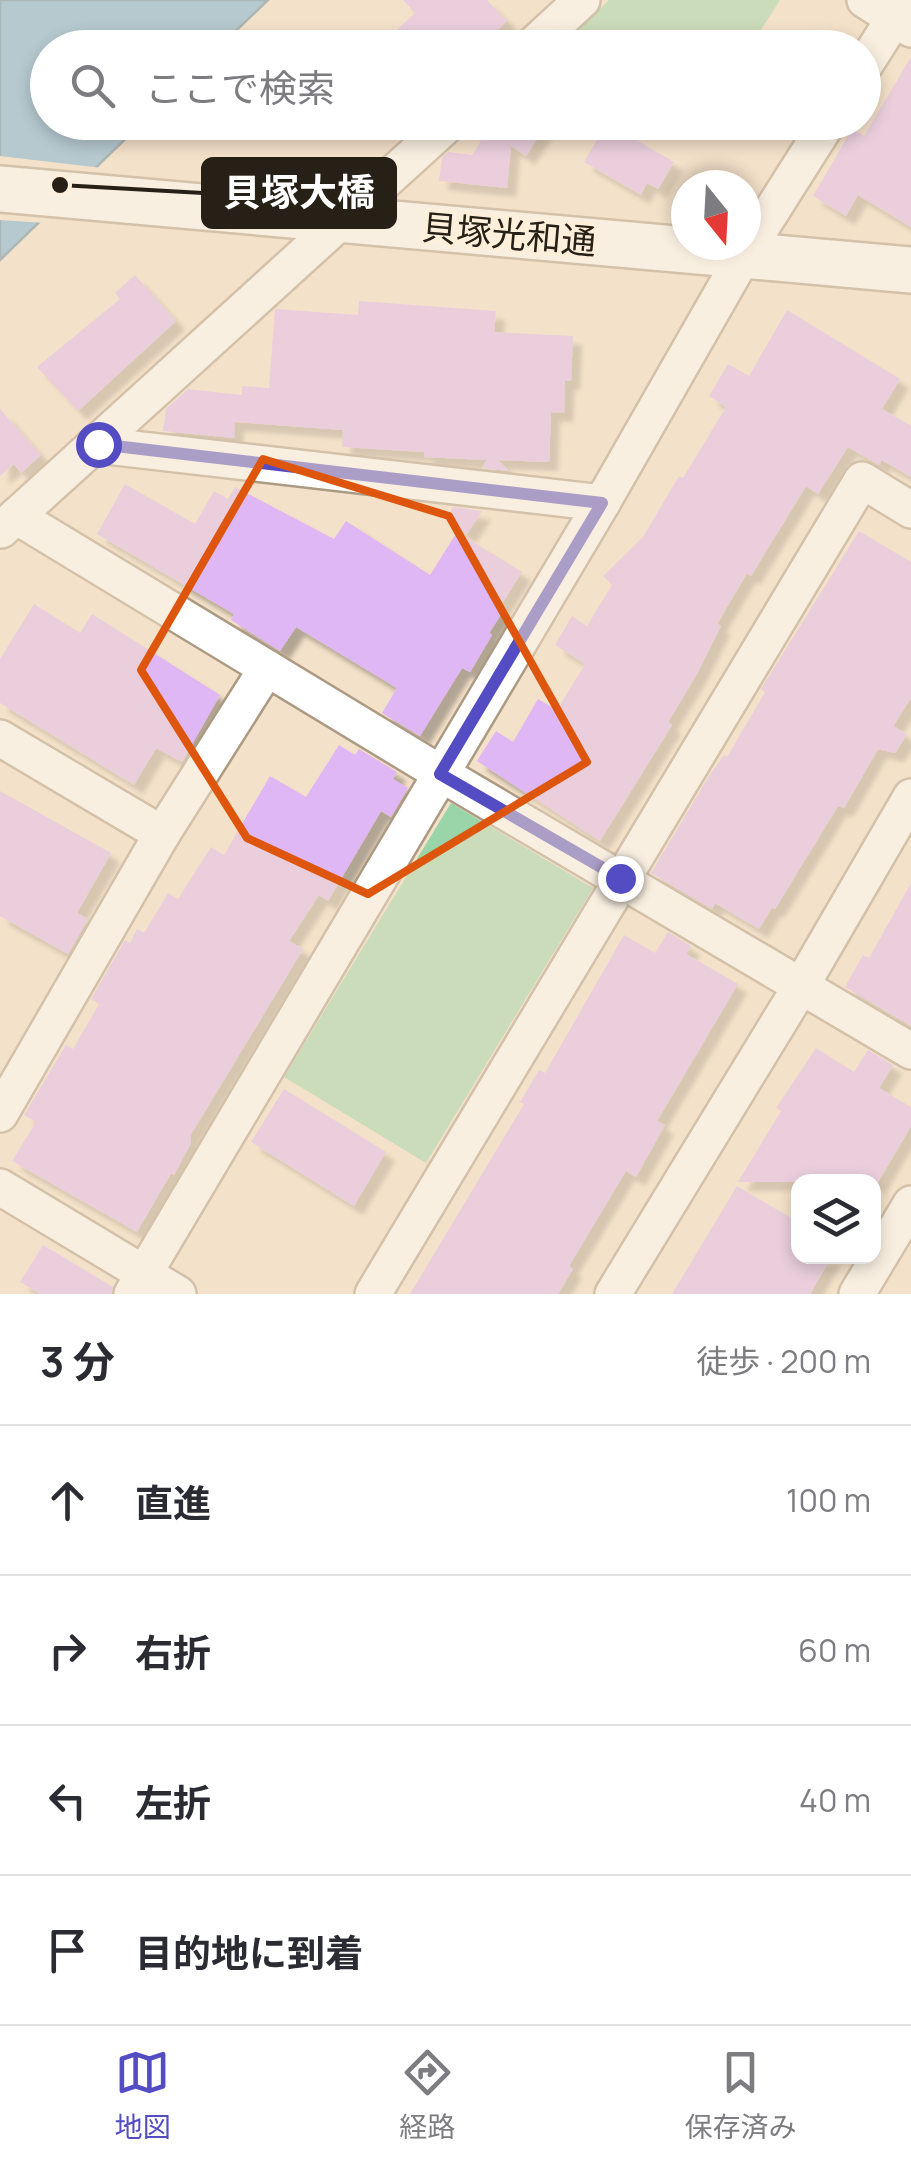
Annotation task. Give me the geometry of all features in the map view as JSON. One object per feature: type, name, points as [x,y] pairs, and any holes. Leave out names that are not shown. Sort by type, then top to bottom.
[{"type":"street","points":[[550,30],[582,0]]},
{"type":"street","points":[[881,35],[894,12]]},
{"type":"street","points":[[431,140],[8,524],[267,668],[911,1051]]},
{"type":"street","points":[[761,228],[817,140]]},
{"type":"street","name":"貝塚光和通","points":[[0,188],[343,222],[671,247]]},
{"type":"street","name":"貝塚光和通","points":[[761,255],[911,270]]},
{"type":"street","points":[[138,1284],[602,503],[741,260]]},
{"type":"street","points":[[98,444],[602,503]]},
{"type":"street","points":[[373,1294],[862,480],[911,510]]},
{"type":"street","points":[[0,1114],[162,834],[267,668]]},
{"type":"street","points":[[0,738],[162,834]]},
{"type":"street","points":[[613,1294],[801,986],[911,796]]},
{"type":"street","points":[[0,1187],[138,1284],[178,1294]]},
{"type":"street","points":[[856,1294],[911,1204]]},
{"type":"highlighted area","points":[[263,459],[449,516],[587,762],[368,894],[247,838],[141,670]]},
{"type":"green space","points":[[609,0],[780,0],[761,30],[576,30]]},
{"type":"green space","points":[[451,803],[593,888],[426,1163],[284,1077]]},
{"type":"water","points":[[0,0],[268,0],[237,30],[30,30],[30,140],[124,140],[0,260]]},
{"type":"pier","points":[[0,156],[102,168],[45,223],[0,220]]},
{"type":"building","points":[[403,0],[487,0],[507,21],[497,30],[397,30],[415,13]]},
{"type":"building","points":[[911,57],[911,227],[858,195],[846,216],[813,196],[846,140],[881,140],[881,107]]},
{"type":"building","points":[[481,140],[536,140],[526,156],[511,146],[507,188],[439,181],[442,158],[448,152],[472,155]]},
{"type":"building","points":[[597,140],[636,140],[674,162],[658,189],[647,183],[641,195],[584,162]]},
{"type":"building","points":[[135,275],[176,321],[78,411],[37,367],[120,299],[115,293]]},
{"type":"building","points":[[359,301],[496,311],[494,332],[573,336],[571,381],[565,381],[564,413],[551,412],[549,462],[498,460],[509,471],[482,468],[487,460],[342,447],[343,430],[235,422],[234,438],[163,431],[166,409],[188,389],[242,395],[242,386],[269,388],[275,309],[358,315]]},
{"type":"building","points":[[787,310],[900,379],[882,409],[911,426],[911,477],[848,447],[818,494],[806,486],[717,624],[721,626],[668,722],[672,725],[600,841],[477,761],[496,731],[513,742],[538,699],[557,710],[585,664],[555,645],[572,616],[587,626],[612,585],[603,576],[643,537],[679,476],[683,478],[726,407],[709,396],[728,364],[749,376]]},
{"type":"building","points":[[0,409],[41,455],[21,473],[14,464],[0,476]]},
{"type":"building","points":[[125,484],[195,524],[214,491],[228,499],[235,487],[334,539],[346,521],[430,575],[457,532],[522,572],[498,610],[502,613],[470,672],[462,668],[420,736],[382,713],[397,688],[296,627],[280,651],[231,620],[234,614],[97,534]]},
{"type":"building","points":[[453,507],[482,511],[467,534],[445,519]]},
{"type":"building","points":[[859,531],[911,562],[911,698],[893,726],[907,734],[895,753],[878,749],[844,808],[838,806],[759,929],[715,903],[712,909],[651,873],[709,776],[724,755],[727,757],[765,692],[761,689]]},
{"type":"building","points":[[34,604],[80,633],[92,614],[220,695],[182,762],[156,748],[134,785],[0,703],[0,659]]},
{"type":"building","points":[[339,745],[355,755],[359,749],[397,772],[393,779],[408,788],[391,817],[381,811],[328,901],[319,895],[289,941],[303,949],[190,1136],[191,1143],[174,1175],[171,1173],[137,1232],[12,1161],[36,1122],[24,1115],[66,1045],[73,1049],[99,1004],[91,999],[125,940],[130,943],[137,929],[144,933],[168,893],[178,899],[211,847],[224,855],[270,776],[306,797]]},
{"type":"building","points":[[0,791],[111,853],[77,913],[88,919],[68,954],[0,916]]},
{"type":"building","points":[[911,883],[911,1026],[845,987],[863,955],[869,958]]},
{"type":"building","points":[[668,932],[691,946],[686,954],[738,984],[657,1121],[665,1125],[636,1177],[626,1171],[569,1266],[573,1269],[558,1294],[410,1294],[524,1104],[520,1102],[539,1070],[545,1073],[624,935],[655,953]]},
{"type":"building","points":[[816,1048],[854,1072],[868,1050],[893,1065],[879,1088],[911,1107],[911,1126],[881,1177],[881,1174],[791,1174],[791,1182],[738,1182],[781,1111],[776,1108]]},
{"type":"building","points":[[284,1089],[386,1152],[354,1206],[251,1142]]},
{"type":"building","points":[[737,1186],[791,1218],[791,1264],[827,1264],[810,1294],[672,1294]]},
{"type":"building","points":[[43,1245],[113,1287],[111,1294],[40,1294],[20,1282]]},
{"type":"place","name":"貝塚大橋","points":[[60,185]]},
{"type":"route","points":[[98,444],[602,503],[440,774],[620,878]]}]
